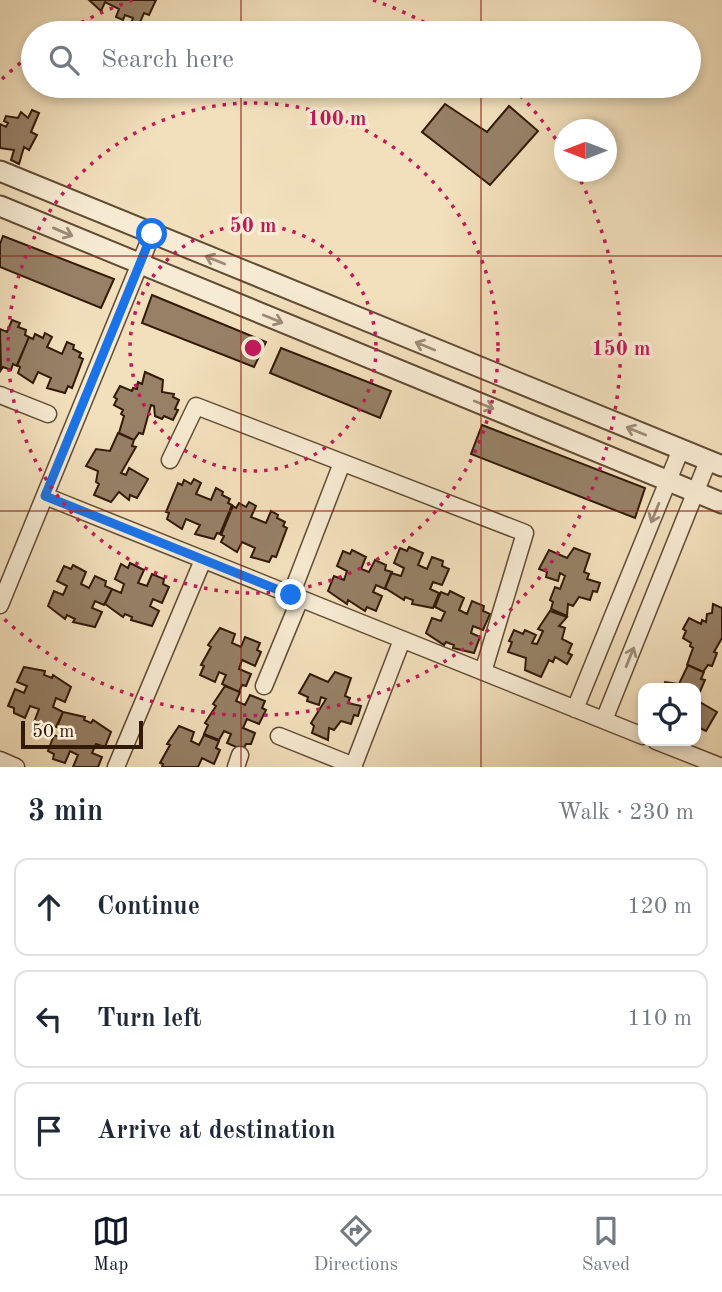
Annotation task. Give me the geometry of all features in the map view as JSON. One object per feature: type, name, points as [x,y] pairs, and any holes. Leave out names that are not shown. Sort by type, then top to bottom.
[{"type":"street","points":[[0,172],[715,463],[695,492],[604,720]]},
{"type":"street","points":[[0,206],[722,503]]},
{"type":"street","points":[[0,605],[152,234]]},
{"type":"street","points":[[0,396],[48,414]]},
{"type":"street","points":[[170,460],[196,406],[525,533],[483,672]]},
{"type":"street","points":[[575,709],[681,449]]},
{"type":"street","points":[[264,686],[342,463]]},
{"type":"street","points":[[45,496],[638,734]]},
{"type":"street","points":[[116,767],[203,560]]},
{"type":"street","points":[[279,736],[354,766],[402,640]]},
{"type":"street","points":[[669,746],[722,767]]},
{"type":"street","points":[[0,760],[16,767]]},
{"type":"building","points":[[89,0],[156,0],[149,15],[144,13],[140,21],[132,21],[133,18],[125,15],[123,20],[116,17],[119,9],[105,2],[101,11]]},
{"type":"building","points":[[445,104],[487,132],[509,106],[538,131],[490,185],[422,132]]},
{"type":"building","points":[[32,110],[39,113],[31,132],[37,135],[29,150],[24,147],[19,164],[11,160],[14,150],[0,148],[0,124],[6,127],[6,116],[18,118],[21,112],[28,118]]},
{"type":"building","points":[[3,236],[114,279],[101,308],[0,267],[0,244]]},
{"type":"building","points":[[152,295],[266,342],[254,367],[142,323]]},
{"type":"building","points":[[12,320],[20,323],[18,327],[26,330],[25,335],[29,337],[17,366],[13,364],[11,370],[3,367],[1,370],[0,329],[7,332]]},
{"type":"building","points":[[45,333],[52,337],[47,347],[62,354],[67,342],[74,345],[73,349],[81,353],[79,357],[83,359],[72,388],[68,386],[65,393],[47,388],[51,378],[38,372],[33,383],[18,373],[20,367],[17,365],[29,337],[33,339],[35,334],[43,338]]},
{"type":"building","points":[[281,348],[391,391],[380,418],[270,373]]},
{"type":"building","points":[[145,372],[163,380],[162,392],[174,394],[173,397],[179,400],[175,409],[178,410],[173,420],[164,416],[162,419],[155,416],[154,406],[151,405],[143,434],[139,433],[134,440],[119,433],[124,416],[121,414],[123,410],[114,405],[117,399],[114,397],[120,386],[132,391],[133,388],[137,389],[138,382],[142,384]]},
{"type":"building","points":[[482,425],[645,488],[635,518],[471,454]]},
{"type":"building","points":[[118,433],[134,440],[132,446],[136,447],[121,473],[126,475],[129,468],[148,479],[137,498],[130,495],[129,500],[119,492],[111,502],[94,495],[99,484],[96,482],[98,471],[86,466],[96,449],[110,451]]},
{"type":"building","points":[[194,479],[201,483],[196,494],[211,500],[216,488],[230,499],[228,503],[232,505],[220,534],[217,533],[214,539],[195,534],[200,525],[186,519],[182,529],[167,519],[169,513],[166,512],[178,483],[182,485],[184,480],[191,484]]},
{"type":"building","points":[[249,502],[256,506],[251,517],[266,523],[271,511],[285,522],[283,526],[287,528],[276,557],[272,556],[269,562],[251,557],[255,548],[242,542],[237,552],[221,542],[224,536],[221,535],[233,506],[236,508],[239,503],[246,507]]},
{"type":"building","points":[[409,547],[423,553],[418,565],[427,569],[432,557],[443,561],[442,566],[449,569],[442,585],[433,582],[430,589],[439,593],[433,608],[412,604],[413,600],[405,597],[404,600],[385,588],[391,573],[401,576],[404,568],[394,563],[400,548],[407,551]]},
{"type":"building","points":[[574,548],[590,554],[584,572],[589,574],[587,579],[600,583],[590,600],[579,597],[573,606],[568,604],[567,616],[551,609],[553,602],[550,600],[555,587],[560,589],[565,576],[560,573],[558,581],[546,577],[547,572],[539,569],[549,550],[567,558]]},
{"type":"building","points":[[352,550],[366,557],[361,569],[369,572],[375,560],[386,565],[385,570],[392,572],[385,589],[376,585],[373,592],[382,596],[376,611],[367,607],[365,611],[348,600],[347,604],[328,591],[334,576],[344,580],[347,571],[337,566],[343,551],[350,554]]},
{"type":"building","points":[[130,563],[144,570],[138,583],[147,586],[152,574],[164,579],[163,584],[169,587],[162,603],[153,599],[150,606],[159,611],[152,626],[131,620],[132,617],[125,614],[123,617],[105,604],[112,589],[121,593],[124,584],[115,579],[121,564],[128,568]]},
{"type":"building","points":[[73,565],[86,572],[81,584],[89,588],[95,576],[106,581],[105,586],[112,589],[104,605],[95,601],[92,608],[102,612],[95,627],[73,622],[75,619],[67,615],[65,619],[48,606],[54,591],[63,595],[67,586],[57,581],[64,566],[71,569]]},
{"type":"building","points":[[450,591],[464,598],[459,610],[467,614],[472,601],[484,606],[483,611],[490,614],[483,630],[473,626],[471,633],[480,637],[474,653],[453,648],[454,645],[446,642],[444,645],[426,633],[432,618],[441,621],[445,612],[435,607],[441,592],[448,595]]},
{"type":"building","points":[[713,604],[722,608],[722,638],[714,652],[717,653],[712,666],[708,665],[703,672],[687,665],[693,648],[691,643],[683,638],[686,631],[683,629],[689,618],[701,624],[702,620],[706,622],[707,614],[712,613]]},
{"type":"building","points":[[550,611],[567,617],[559,626],[565,628],[562,639],[572,644],[568,653],[572,655],[567,664],[555,657],[553,662],[549,660],[541,677],[525,670],[526,658],[508,652],[512,642],[509,641],[514,630],[523,634],[525,630],[536,635],[532,643],[537,644],[543,631],[538,629]]},
{"type":"building","points":[[220,628],[235,634],[232,643],[241,647],[245,637],[260,643],[257,650],[261,652],[255,666],[242,660],[239,669],[251,674],[246,686],[242,685],[239,692],[222,684],[226,675],[219,672],[215,682],[200,675],[204,666],[201,665],[211,647],[208,645]]},
{"type":"building","points":[[688,665],[704,672],[701,679],[705,680],[701,689],[701,683],[679,683]]},
{"type":"building","points":[[24,667],[45,671],[44,675],[52,678],[53,675],[71,687],[65,702],[56,698],[53,707],[63,712],[56,727],[49,724],[48,728],[34,722],[39,709],[30,706],[25,718],[14,713],[14,708],[8,706],[15,689],[24,693],[27,686],[17,682]]},
{"type":"building","points":[[335,672],[351,678],[345,696],[350,698],[348,703],[361,706],[358,716],[354,715],[351,724],[341,721],[334,730],[329,728],[328,740],[312,733],[314,726],[311,723],[326,699],[321,697],[319,705],[307,701],[308,697],[299,693],[310,674],[328,682]]},
{"type":"building","points":[[225,686],[240,692],[236,701],[245,705],[250,695],[265,701],[262,708],[266,710],[259,724],[247,719],[243,728],[255,733],[251,744],[246,744],[243,750],[227,743],[231,734],[224,731],[219,740],[204,734],[208,725],[205,723],[216,706],[213,704]]},
{"type":"building","points":[[701,703],[717,712],[706,731],[701,728]]},
{"type":"building","points":[[63,712],[85,717],[84,720],[91,723],[93,720],[111,732],[105,747],[96,744],[92,753],[102,757],[98,767],[73,767],[78,755],[70,751],[65,763],[53,759],[54,754],[48,751],[54,735],[64,739],[67,731],[57,727]]},
{"type":"building","points":[[179,726],[194,732],[191,741],[199,745],[204,735],[219,741],[216,748],[220,750],[214,764],[202,758],[198,767],[162,767],[163,764],[160,763],[170,745],[167,744]]},
{"type":"route","points":[[152,234],[45,496],[291,595]]}]
